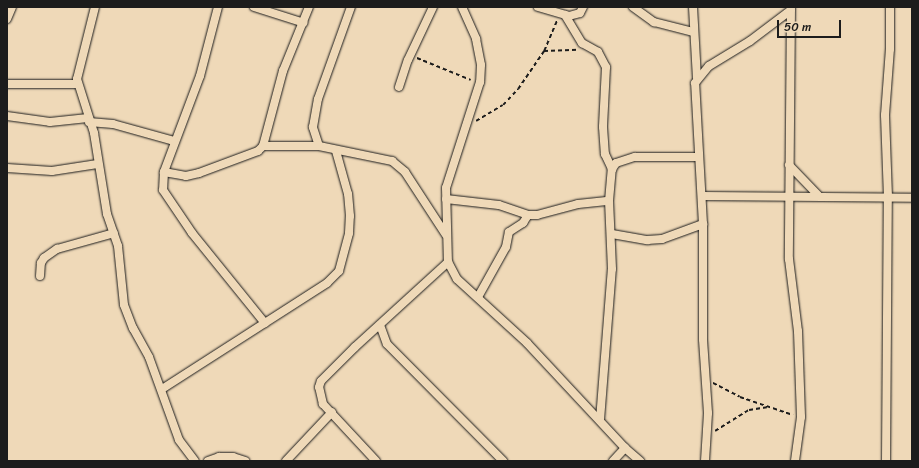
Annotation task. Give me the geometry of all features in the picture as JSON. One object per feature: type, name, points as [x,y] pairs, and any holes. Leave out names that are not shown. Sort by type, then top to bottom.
[{"type":"street","points":[[7,19],[12,7]]},
{"type":"street","points":[[95,7],[78,70],[78,84],[88,120],[94,133],[97,164],[107,214],[118,246],[124,305],[162,389],[179,440],[195,461]]},
{"type":"street","points":[[218,7],[200,76],[174,141],[164,172],[163,190],[175,210],[265,323]]},
{"type":"street","points":[[254,7],[304,23]]},
{"type":"street","points":[[164,172],[186,176],[199,173],[258,151],[263,146],[283,71],[304,23],[309,7]]},
{"type":"street","points":[[319,146],[313,127],[318,99],[351,7]]},
{"type":"street","points":[[399,87],[410,56],[433,7]]},
{"type":"street","points":[[462,7],[476,40],[481,65],[480,82],[448,174],[446,199],[448,262],[457,279],[527,343],[625,448],[640,461]]},
{"type":"street","points":[[538,7],[575,16],[583,7]]},
{"type":"street","points":[[633,7],[654,22],[693,32]]},
{"type":"street","points":[[693,7],[693,32],[697,78],[694,90],[703,224],[707,438],[705,461]]},
{"type":"street","points":[[886,461],[888,198],[885,115],[890,49],[890,7]]},
{"type":"street","points":[[697,78],[709,66],[750,41],[791,9]]},
{"type":"street","points":[[791,9],[788,197],[789,259],[798,331],[801,417],[795,461]]},
{"type":"street","points":[[562,14],[587,47],[598,52],[606,67],[603,127],[605,154],[612,169]]},
{"type":"street","points":[[7,84],[78,84]]},
{"type":"street","points":[[7,116],[50,122],[88,120],[113,124],[174,141]]},
{"type":"street","points":[[263,146],[319,146],[336,151],[392,161],[399,166],[447,236]]},
{"type":"street","points":[[162,389],[327,283],[342,265],[349,233],[350,216],[348,194],[336,151]]},
{"type":"street","points":[[600,420],[612,277],[612,234],[609,201],[612,169],[616,163],[635,157],[698,156]]},
{"type":"street","points":[[7,168],[52,171],[97,164]]},
{"type":"street","points":[[789,165],[818,195]]},
{"type":"street","points":[[702,196],[788,197],[818,195],[912,198]]},
{"type":"street","points":[[446,199],[499,205],[528,215],[609,201]]},
{"type":"street","points":[[478,297],[506,247],[509,232],[523,223],[528,215]]},
{"type":"street","points":[[612,234],[647,240],[662,239],[703,224]]},
{"type":"street","points":[[40,276],[41,263],[44,258],[57,249],[114,233]]},
{"type":"street","points":[[376,461],[323,404],[319,392],[321,381],[448,262]]},
{"type":"street","points":[[380,325],[387,344],[503,461]]},
{"type":"street","points":[[286,461],[332,412]]},
{"type":"street","points":[[613,461],[625,448]]},
{"type":"street","points":[[208,461],[226,457],[245,461]]},
{"type":"path","points":[[465,127],[504,105],[544,50],[562,14]]},
{"type":"path","points":[[544,50],[572,51],[587,47]]},
{"type":"path","points":[[410,56],[480,82]]},
{"type":"path","points":[[706,378],[740,397],[801,417]]},
{"type":"path","points":[[707,438],[726,423],[749,410],[769,407]]}]
